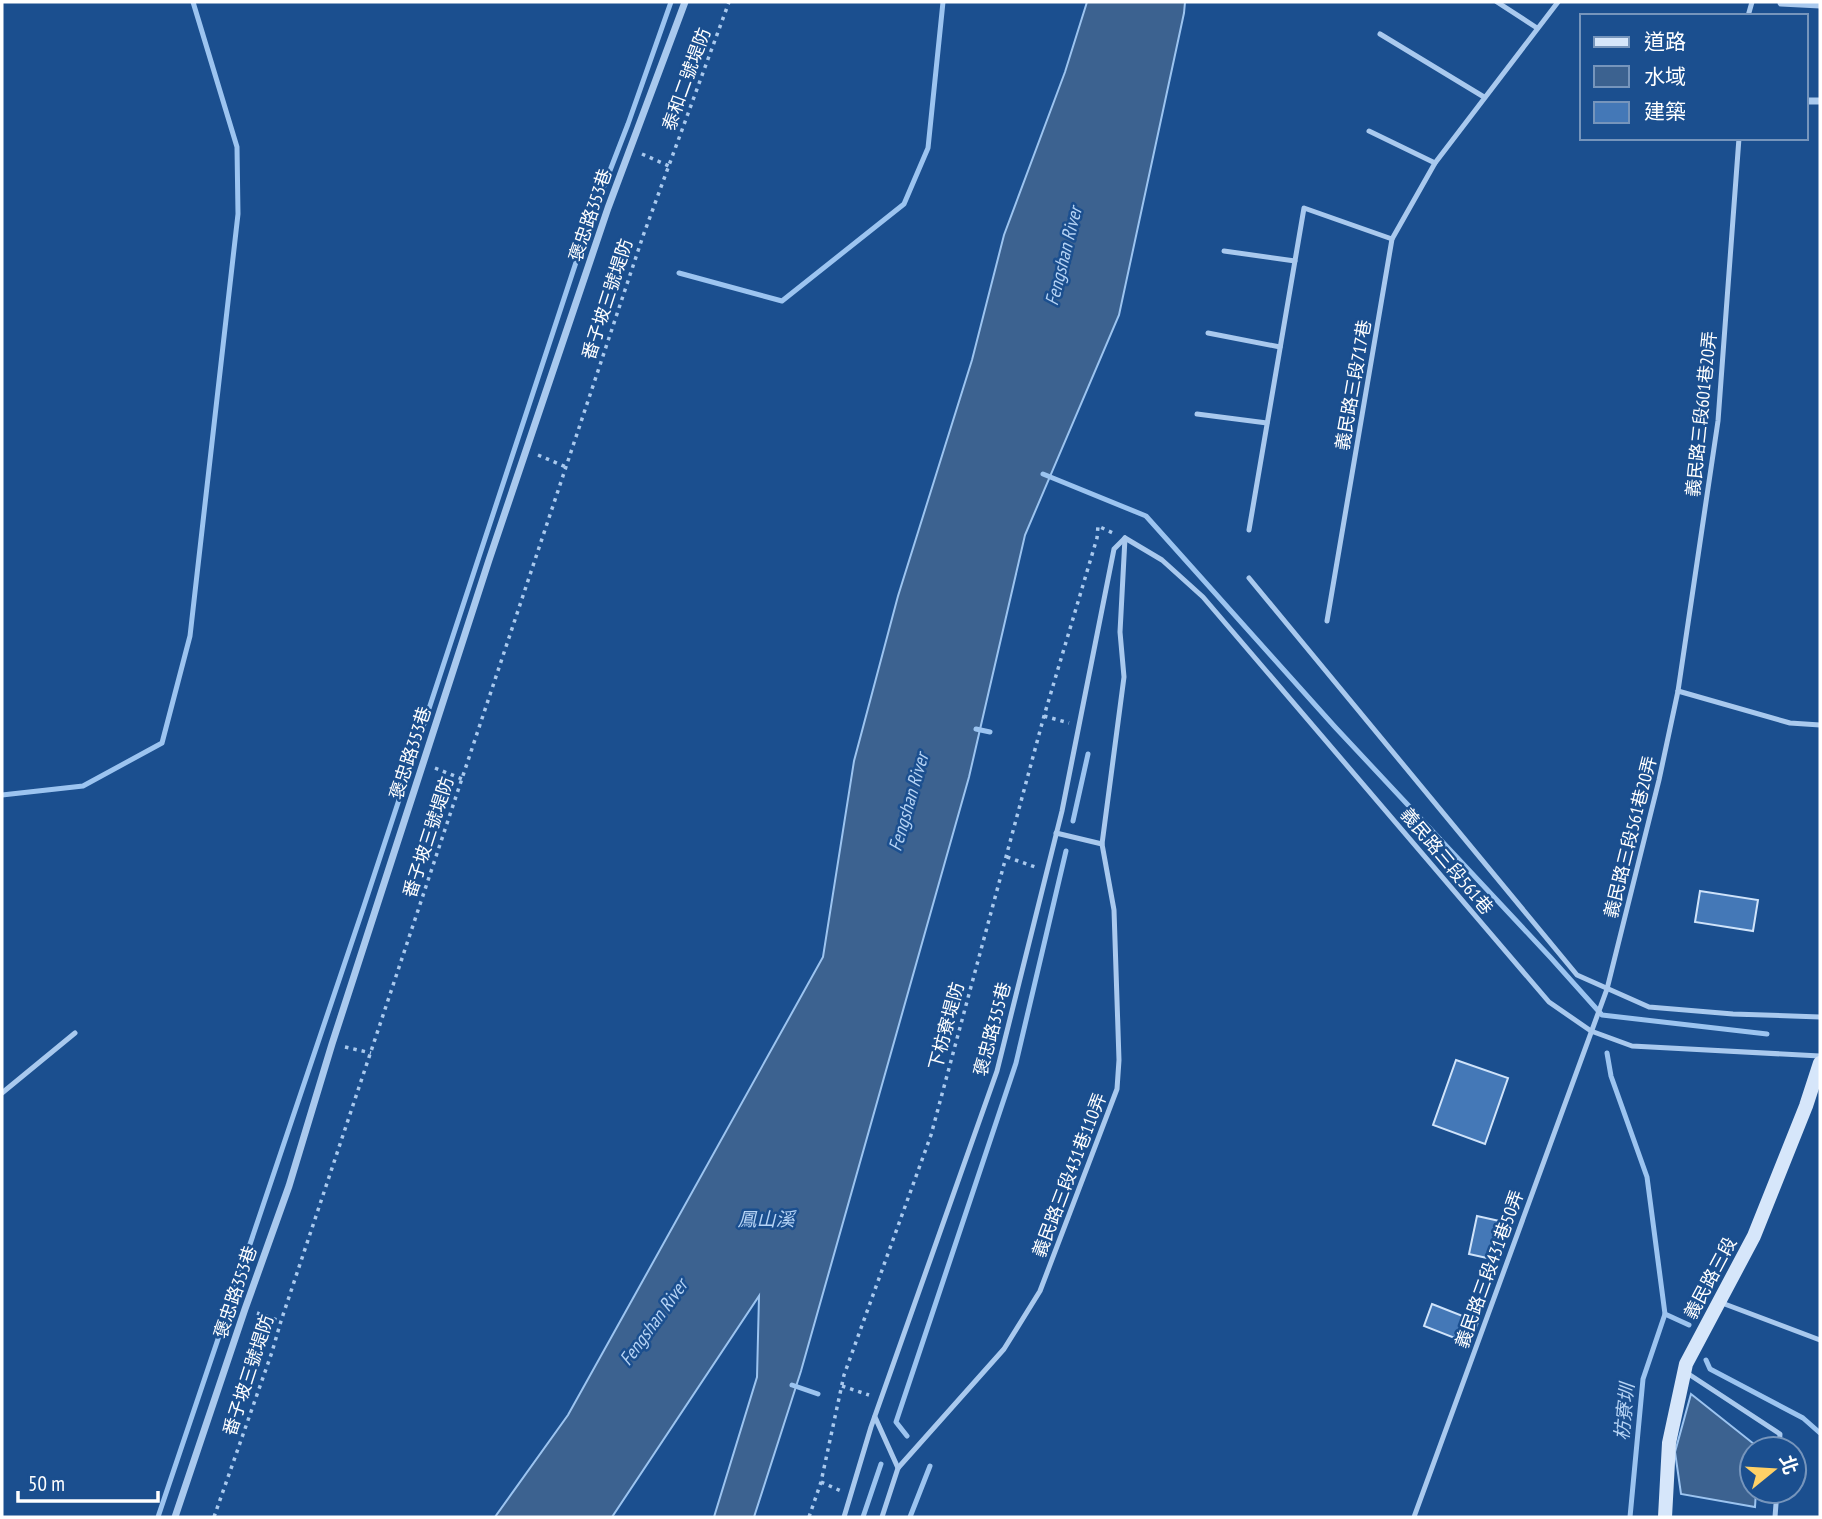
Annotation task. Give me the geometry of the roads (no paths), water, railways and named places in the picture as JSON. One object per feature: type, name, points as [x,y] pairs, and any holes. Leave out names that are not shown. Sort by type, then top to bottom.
[{"type":"main road","name":"義民路三段","points":[[1668,1517],[1669,1443],[1686,1364],[1754,1236],[1806,1106],[1820,1063]]},
{"type":"street","name":"褒忠路353巷","points":[[175,1517],[289,1186],[423,763],[608,208],[685,2]]},
{"type":"street","points":[[1781,3],[1820,5]]},
{"type":"lane","points":[[1497,2],[1537,28]]},
{"type":"lane","name":"義民路三段717巷","points":[[1327,621],[1392,239],[1435,163],[1558,2]]},
{"type":"lane","points":[[1380,34],[1484,97]]},
{"type":"lane","points":[[1369,131],[1435,163]]},
{"type":"lane","name":"義民路三段601巷20弄","points":[[1678,691],[1718,421],[1739,140]]},
{"type":"lane","points":[[1249,530],[1304,208],[1392,239]]},
{"type":"lane","points":[[1224,251],[1295,261]]},
{"type":"lane","points":[[1208,333],[1280,347]]},
{"type":"lane","points":[[1197,414],[1267,423]]},
{"type":"lane","name":"褒忠路355巷","points":[[844,1517],[881,1399],[997,1071],[1056,833],[1114,549],[1125,538]]},
{"type":"lane","name":"義民路三段431巷110弄","points":[[881,1517],[898,1468],[1004,1349],[1040,1292],[1117,1089],[1119,1060],[1114,909],[1102,844],[1124,677],[1120,632],[1125,538]]},
{"type":"lane","name":"義民路三段561巷","points":[[1125,538],[1162,560],[1203,597],[1549,1003],[1591,1031],[1632,1046],[1820,1056]]},
{"type":"lane","name":"義民路三段561巷","points":[[1249,578],[1577,975],[1648,1007],[1820,1017]]},
{"type":"lane","points":[[1678,691],[1790,723],[1820,724]]},
{"type":"lane","name":"義民路三段561巷20弄","points":[[1591,1031],[1606,989],[1659,779],[1678,691]]},
{"type":"lane","points":[[1056,833],[1102,844]]},
{"type":"lane","name":"義民路三段431巷50弄","points":[[1414,1517],[1591,1031]]},
{"type":"lane","points":[[2,1093],[75,1033]]},
{"type":"lane","points":[[1718,1302],[1820,1340]]},
{"type":"lane","points":[[1684,1371],[1780,1435]]},
{"type":"lane","points":[[875,1417],[898,1468]]},
{"type":"water","name":"鳳山溪","points":[[1087,2],[1185,2],[1119,315],[1025,535],[969,777],[801,1371],[754,1517],[714,1517],[757,1377],[759,1296],[612,1517],[495,1517],[568,1415],[823,957],[854,761],[898,596],[972,360],[1004,235],[1065,72]]},
{"type":"water","points":[[1691,1394],[1743,1435],[1738,1435],[1738,1504],[1681,1494],[1675,1452]]},
{"type":"waterway","points":[[2,795],[83,786],[162,743],[190,636],[238,214],[237,147],[193,2]]},
{"type":"waterway","points":[[158,1517],[364,906],[585,235],[671,2]]},
{"type":"waterway","points":[[679,273],[782,301],[904,204],[928,148],[943,2]]},
{"type":"waterway","points":[[1043,474],[1146,516],[1335,727],[1602,1015],[1767,1034]]},
{"type":"waterway","points":[[976,729],[990,732]]},
{"type":"waterway","points":[[1073,821],[1088,754]]},
{"type":"waterway","points":[[907,1436],[896,1422],[1016,1063],[1066,851]]},
{"type":"waterway","points":[[1607,1053],[1611,1076],[1647,1177],[1665,1314],[1689,1325]]},
{"type":"waterway","name":"枋寮圳","points":[[1630,1517],[1643,1379],[1665,1314]]},
{"type":"waterway","points":[[1706,1360],[1710,1369],[1803,1418],[1820,1433]]},
{"type":"waterway","points":[[792,1385],[818,1394]]},
{"type":"waterway","points":[[863,1517],[881,1464]]},
{"type":"waterway","points":[[910,1517],[930,1466]]},
{"type":"water label","name":"Fengshan River","points":[[1063,256]]},
{"type":"water label","name":"Fengshan River","points":[[908,802]]},
{"type":"water label","name":"Fengshan River","points":[[653,1322]]}]
